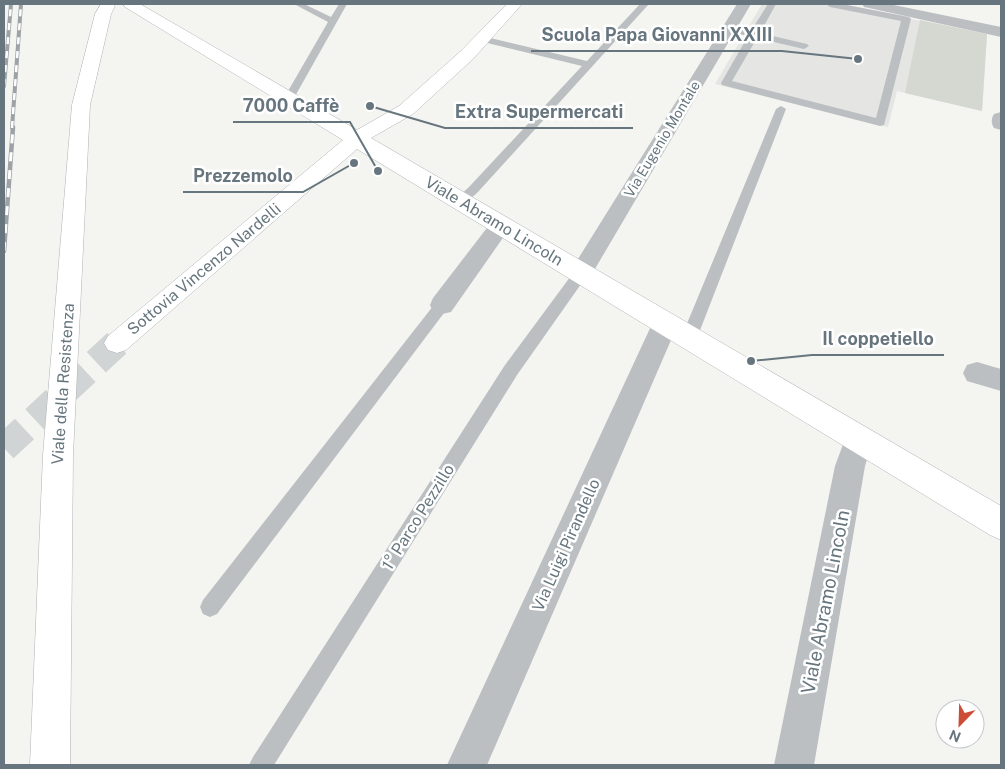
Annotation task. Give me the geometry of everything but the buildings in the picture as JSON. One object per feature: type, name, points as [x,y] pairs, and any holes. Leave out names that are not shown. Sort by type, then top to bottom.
[{"type":"street","name":"Viale Abramo Lincoln","points":[[117,4],[288,98],[1001,524]]},
{"type":"street","name":"Viale della Resistenza","points":[[50,765],[58,455],[81,105],[103,14],[117,4]]},
{"type":"street","name":"Sottovia Vincenzo Nardelli","points":[[117,342],[336,156],[365,144],[406,110],[467,55],[515,4]]},
{"type":"street","name":"Via Eugenio Montale","points":[[581,273],[744,4]]},
{"type":"street","points":[[869,4],[1001,32]]},
{"type":"street","points":[[1001,118],[1001,124]]},
{"type":"street","points":[[442,305],[501,225]]},
{"type":"street","name":"Via Luigi Pirandello","points":[[467,765],[677,331]]},
{"type":"street","name":"Viale Abramo Lincoln","points":[[794,765],[850,466],[858,440]]},
{"type":"lane","points":[[298,4],[332,21]]},
{"type":"lane","points":[[288,98],[342,4]]},
{"type":"lane","points":[[460,201],[645,4]]},
{"type":"lane","points":[[772,4],[726,83],[880,122],[906,19],[830,4]]},
{"type":"lane","points":[[728,29],[804,46]]},
{"type":"lane","points":[[482,39],[588,64]]},
{"type":"lane","points":[[677,331],[781,110]]},
{"type":"lane","name":"1° Parco Pezzillo","points":[[261,765],[511,370],[581,273]]},
{"type":"lane","points":[[210,607],[442,305]]},
{"type":"shaded area","points":[[762,4],[836,4],[987,34],[982,111],[897,91],[888,127],[715,84]]},
{"type":"shaded area","points":[[920,20],[987,34],[982,111],[905,93]]},
{"type":"tunnel","points":[[4,448],[117,343]]},
{"type":"railway","points":[[4,86],[11,4]]},
{"type":"railway","points":[[12,128],[21,4]]},
{"type":"railway","points":[[4,251],[13,127]]},
{"type":"place","name":"Scuola Papa Giovanni XXIII","points":[[858,59]]},
{"type":"place","name":"Extra Supermercati","points":[[370,106]]},
{"type":"place","name":"Prezzemolo","points":[[354,163]]},
{"type":"place","name":"7000 Caffè","points":[[378,171]]},
{"type":"place","name":"Il coppetiello","points":[[751,361]]}]
